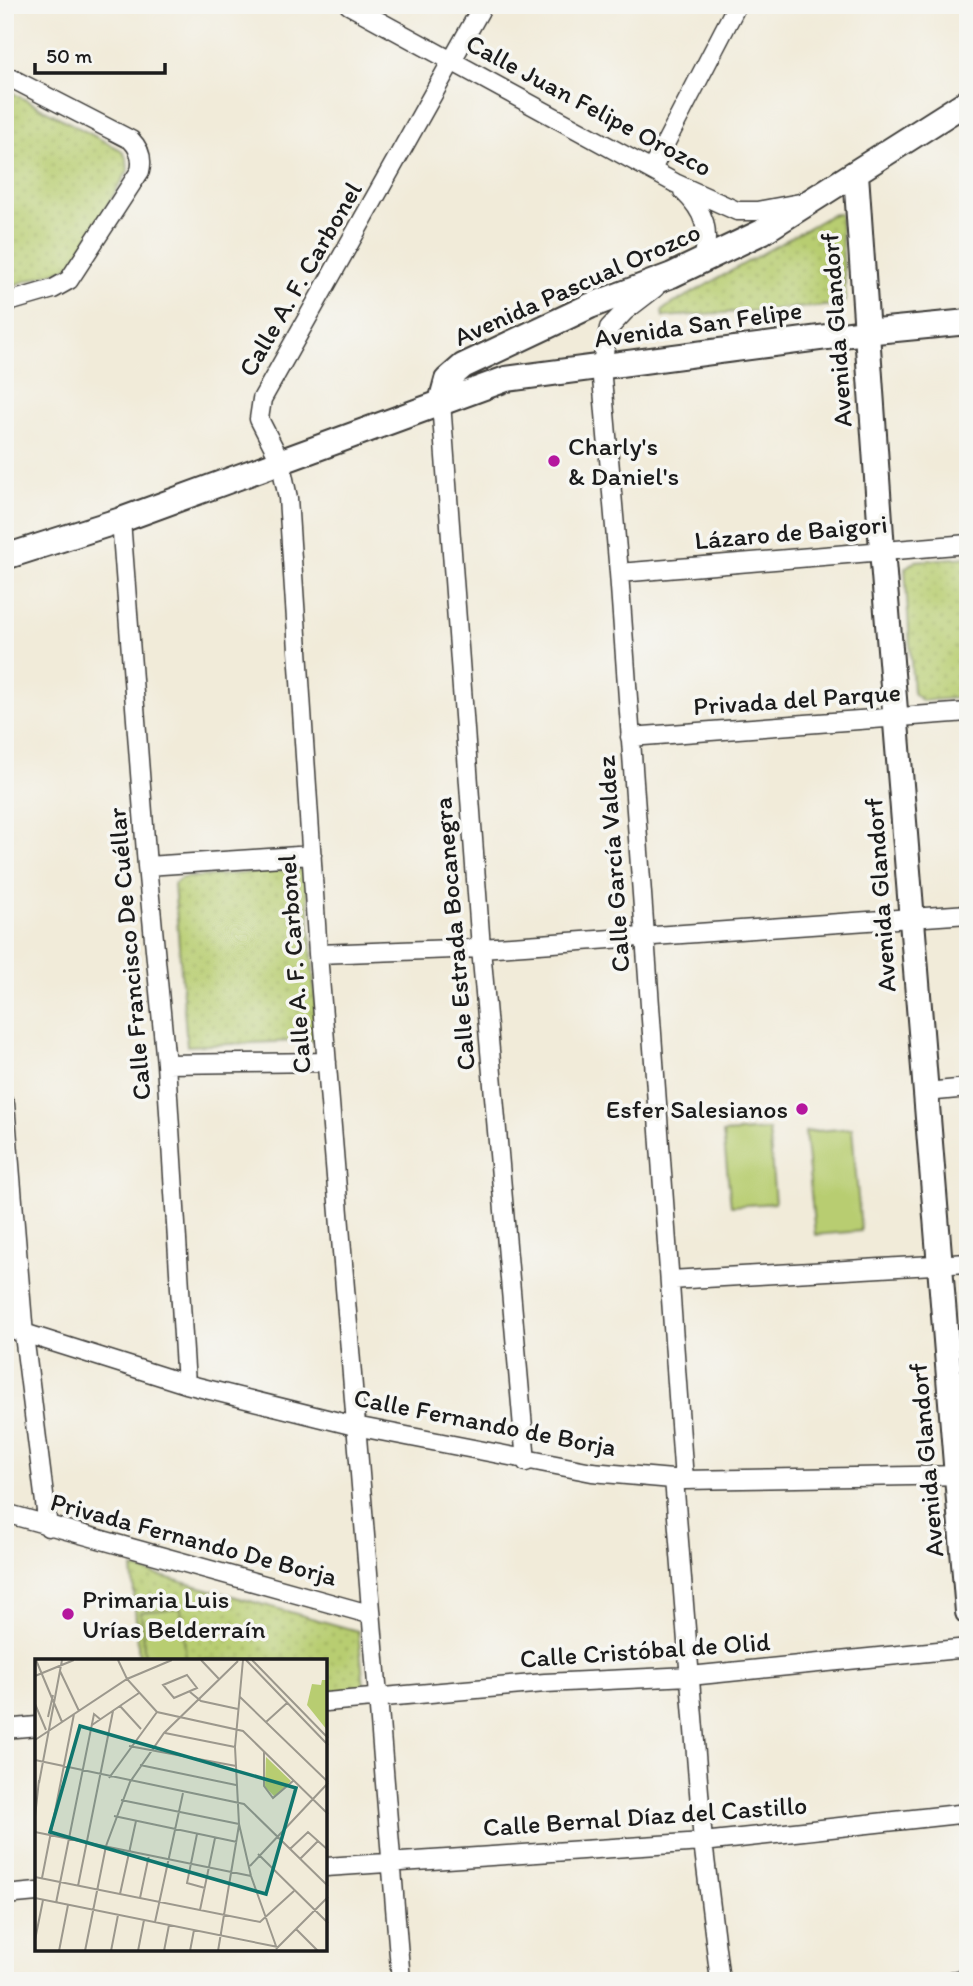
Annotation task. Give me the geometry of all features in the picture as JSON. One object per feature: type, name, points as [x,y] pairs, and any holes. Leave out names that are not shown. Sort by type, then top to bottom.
[{"type":"main road","name":"Avenida Pascual Orozco","points":[[441,402],[447,380],[463,366],[590,306],[672,275],[762,232],[968,101]]},
{"type":"main road","name":"Avenida Glandorf","points":[[856,174],[865,332],[911,918],[940,1265],[962,1476],[968,1612]]},
{"type":"main road","name":"Avenida San Felipe","points":[[441,402],[506,379],[865,332],[968,322]]},
{"type":"main road","points":[[5,557],[121,520],[441,402]]},
{"type":"street","name":"Calle Juan Felipe Orozco","points":[[349,5],[675,183],[730,209],[746,212],[814,200]]},
{"type":"street","name":"Calle A. F. Carbonel","points":[[401,1981],[369,1614],[318,954],[288,498],[280,460],[259,419],[261,399],[484,5]]},
{"type":"street","points":[[652,169],[737,5]]},
{"type":"street","points":[[5,75],[131,140],[137,146],[142,163],[140,171],[74,275],[53,289],[5,303]]},
{"type":"street","points":[[675,183],[705,220],[708,241],[703,261]]},
{"type":"street","name":"Calle García Valdez","points":[[672,275],[617,318],[606,339],[601,367],[619,573],[670,1280],[690,1676],[703,1842],[720,1981]]},
{"type":"street","name":"Calle Estrada Bocanegra","points":[[441,402],[481,948],[526,1462]]},
{"type":"street","name":"Calle Francisco De Cuéllar","points":[[121,520],[147,866],[166,1064],[186,1384]]},
{"type":"street","name":"Lázaro de Baigori","points":[[619,573],[968,544]]},
{"type":"street","name":"Privada del Parque","points":[[630,737],[968,712]]},
{"type":"street","points":[[147,866],[312,855]]},
{"type":"street","points":[[318,954],[481,948],[968,914]]},
{"type":"street","points":[[166,1064],[327,1062]]},
{"type":"street","points":[[926,1092],[968,1088]]},
{"type":"street","points":[[5,1104],[24,1335],[48,1527]]},
{"type":"street","points":[[670,1280],[968,1263]]},
{"type":"street","name":"Calle Fernando de Borja","points":[[5,1326],[24,1335],[186,1384],[355,1426],[526,1462],[592,1472],[679,1480],[962,1476]]},
{"type":"street","name":"Privada Fernando De Borja","points":[[5,1513],[369,1614]]},
{"type":"street","name":"Calle Cristóbal de Olid","points":[[327,1702],[690,1676],[968,1648]]},
{"type":"street","points":[[5,1729],[35,1726]]},
{"type":"street","name":"Calle Bernal Díaz del Castillo","points":[[327,1867],[703,1842],[968,1813]]},
{"type":"street","points":[[5,1895],[35,1892]]},
{"type":"street","points":[[951,1981],[968,1979]]},
{"type":"green space","points":[[5,89],[121,150],[127,159],[128,171],[70,267],[5,288]]},
{"type":"green space","points":[[840,213],[846,301],[841,305],[663,317],[662,311],[667,307],[831,215]]},
{"type":"green space","points":[[968,557],[968,697],[922,701],[913,693],[905,568],[915,561]]},
{"type":"green space","points":[[300,869],[306,871],[318,1040],[187,1046],[174,884],[181,878]]},
{"type":"green space","points":[[852,1128],[861,1231],[815,1235],[805,1132]]},
{"type":"green space","points":[[769,1130],[775,1203],[731,1206],[723,1133]]},
{"type":"green space","points":[[132,1568],[358,1631],[365,1695],[327,1697],[327,1659],[139,1659]]},
{"type":"green space","points":[[181,1608],[186,1659],[145,1659],[141,1612]]},
{"type":"place","name":"Charly's & Daniel's","points":[[554,461]]},
{"type":"place","name":"Esfer Salesianos","points":[[802,1109]]},
{"type":"place","name":"Primaria Luis Urías Belderraín","points":[[68,1614]]}]
